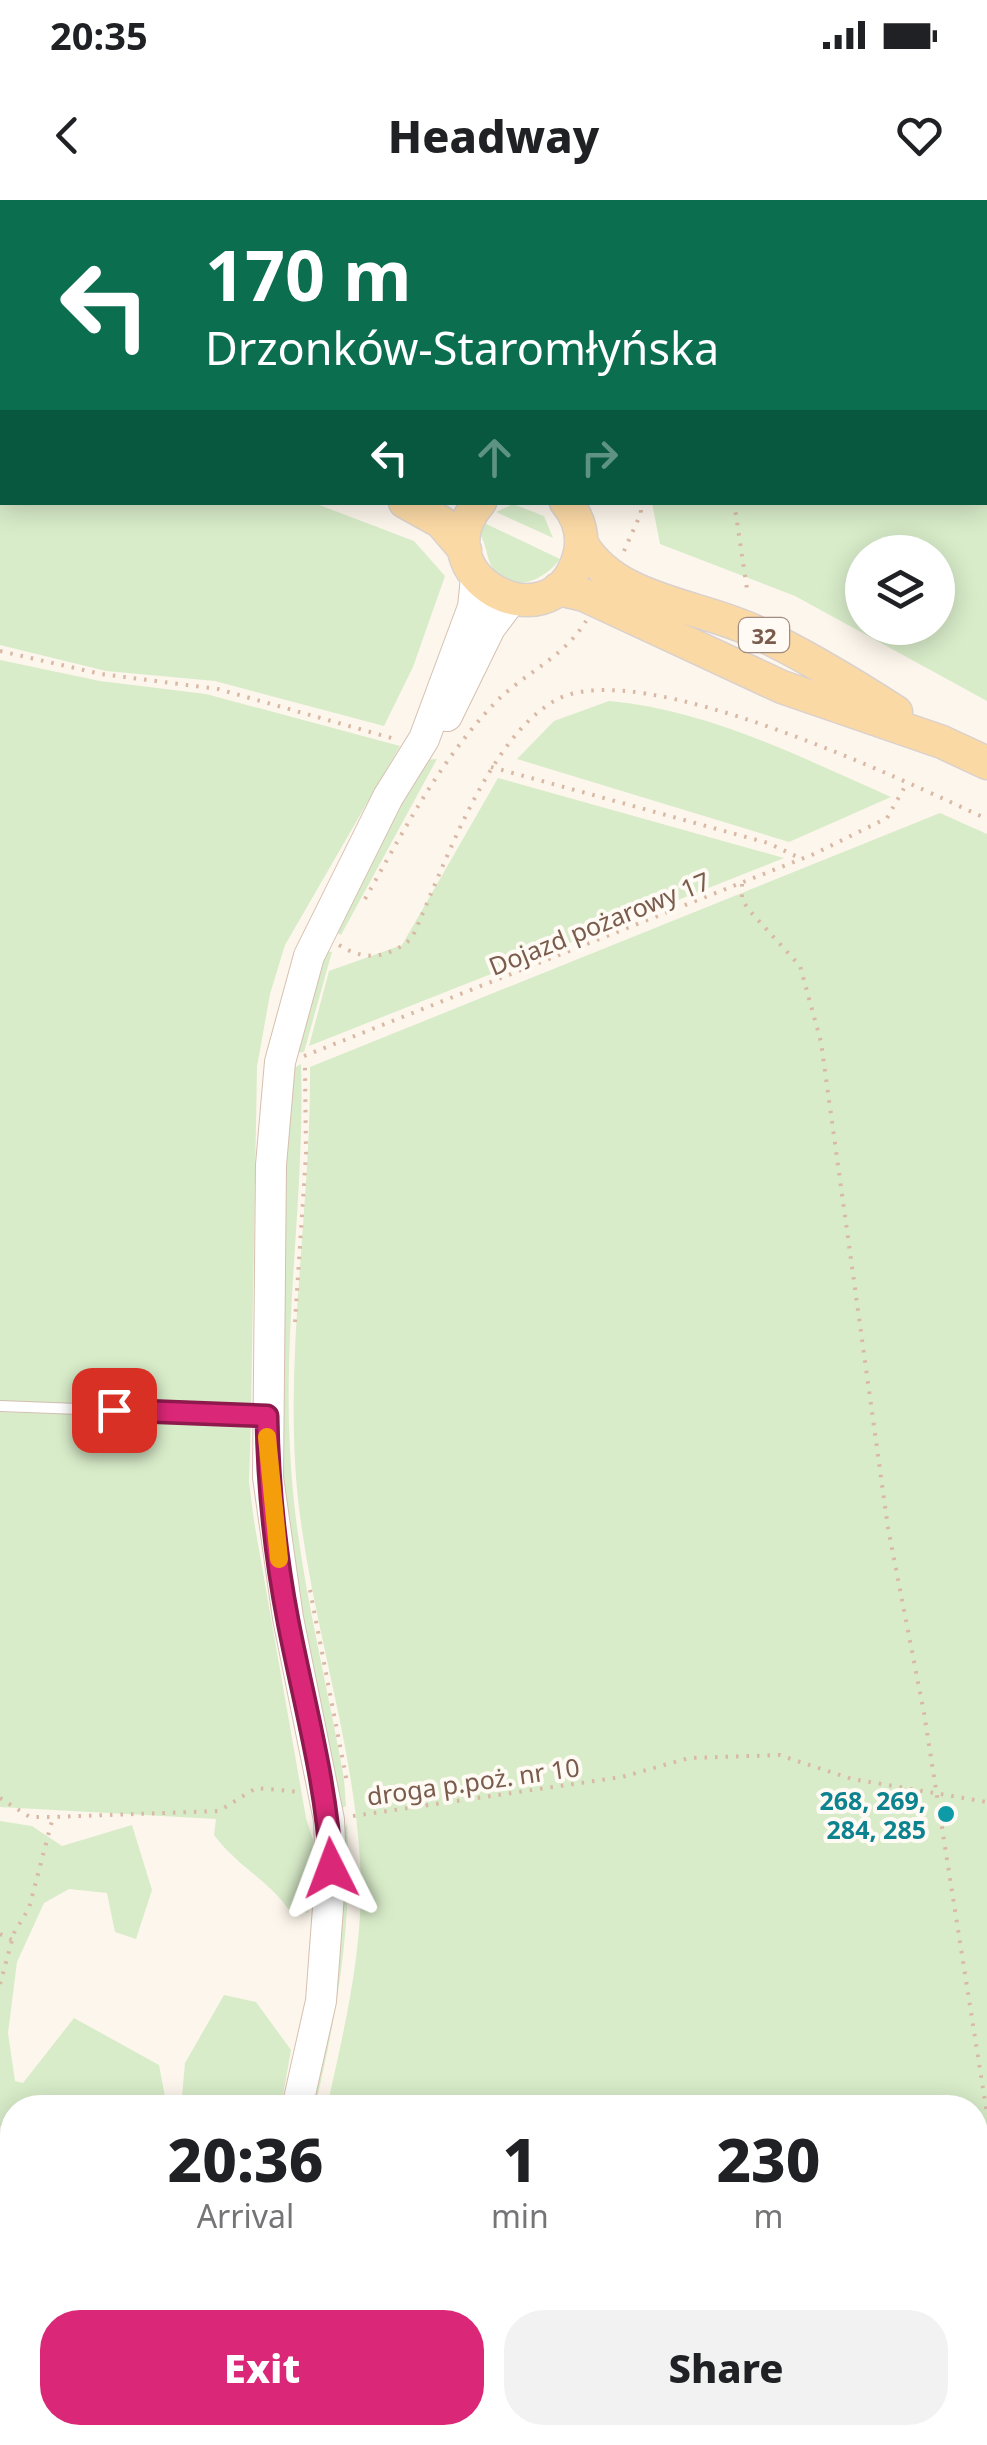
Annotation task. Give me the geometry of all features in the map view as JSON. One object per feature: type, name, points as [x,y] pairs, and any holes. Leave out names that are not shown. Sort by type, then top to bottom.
[{"type":"main road","points":[[301,2095],[321,2001],[342,1809],[288,1618],[268,1477],[271,1165],[293,1058],[296,992],[335,941],[388,797],[422,743],[455,706],[490,628],[511,600],[487,589],[441,522],[410,505]]},
{"type":"main road","points":[[422,743],[473,607],[465,530],[478,505]]},
{"type":"main road","name":"32","points":[[568,505],[604,588]]},
{"type":"main road","points":[[558,590],[575,569],[582,544]]},
{"type":"main road","name":"32","points":[[511,600],[528,601],[558,590],[604,588],[710,612],[777,642],[942,742],[987,763]]},
{"type":"lane","points":[[0,1406],[267,1416]]},
{"type":"path","points":[[365,900],[450,757],[511,686],[568,648],[633,536],[639,505]]},
{"type":"path","points":[[734,505],[748,590]]},
{"type":"path","points":[[0,651],[101,674],[218,689],[422,743]]},
{"type":"path","points":[[335,941],[354,955],[375,956],[396,952],[412,938],[491,767],[522,730],[557,699],[608,688],[661,693],[817,742],[987,819]]},
{"type":"path","points":[[491,767],[768,842],[802,860]]},
{"type":"path","name":"Dojazd pożarowy 17","points":[[293,1058],[802,860],[887,818],[908,782]]},
{"type":"path","points":[[742,884],[742,898],[748,909],[800,966],[822,1042],[888,1528],[984,2095]]},
{"type":"path","points":[[295,1323],[306,1154],[293,1058],[308,1045]]},
{"type":"path","points":[[308,1582],[342,1809]]},
{"type":"path","name":"droga p.poż. nr 10","points":[[0,1798],[30,1817],[53,1817],[219,1811],[256,1788],[284,1788],[342,1809],[622,1777],[690,1758],[779,1755],[852,1779],[987,1802]]},
{"type":"path","points":[[0,1984],[12,1940],[29,1908],[53,1817]]},
{"type":"path","points":[[0,1934],[12,1940]]},
{"type":"green space","points":[[0,505],[319,505],[414,541],[445,576],[413,667],[384,726],[215,681],[106,671],[0,645]]},
{"type":"green space","points":[[516,505],[544,516],[553,538],[496,512]]},
{"type":"green space","points":[[652,505],[987,505],[987,701],[885,645],[955,645],[955,535],[845,535],[845,623],[795,596],[660,544]]},
{"type":"green space","points":[[484,523],[560,559],[546,573],[528,582],[509,581],[491,565],[479,533]]},
{"type":"green space","points":[[0,660],[100,681],[206,694],[400,746],[285,945],[270,994],[257,1067],[251,1409],[0,1401]]},
{"type":"green space","points":[[609,701],[646,706],[718,725],[891,797],[789,842],[517,759],[554,721]]},
{"type":"green space","points":[[437,759],[341,935],[336,932],[423,760]]},
{"type":"green space","points":[[498,778],[784,858],[309,1046],[329,971],[402,945]]},
{"type":"green space","points":[[940,813],[987,834],[987,2095],[330,2095],[357,1954],[361,1892],[348,1763],[309,1573],[296,1477],[294,1375],[310,1067]]},
{"type":"green space","points":[[326,951],[332,952],[304,1052],[297,1053],[297,1021]]},
{"type":"green space","points":[[301,1064],[300,1161],[289,1353],[290,1450],[304,1575],[344,1779],[346,1806],[342,1808],[280,1512],[287,1072]]},
{"type":"green space","points":[[0,1412],[251,1420],[249,1482],[254,1521],[306,1818],[319,1859],[308,1913],[289,1910],[223,1846],[214,1835],[216,1819],[0,1807]]},
{"type":"green space","points":[[0,1821],[32,1826],[62,1846],[132,1825],[152,1890],[136,1939],[115,1932],[107,1893],[69,1889],[44,1903],[17,1962],[8,2033],[15,2081],[23,2083],[74,2018],[159,2065],[165,2095],[0,2095]]},
{"type":"green space","points":[[347,1824],[348,1896],[336,2002],[318,2095],[307,2095],[340,1836]]},
{"type":"green space","points":[[224,1995],[256,2002],[291,2050],[283,2095],[182,2095],[185,2063]]},
{"type":"slow traffic","points":[[267,1437],[279,1559]]},
{"type":"place","name":"268, 269, 284, 285","points":[[946,1814]]},
{"type":"route","points":[[114,1410],[267,1416],[268,1477],[278,1554],[329,1820],[331,1868]]}]
